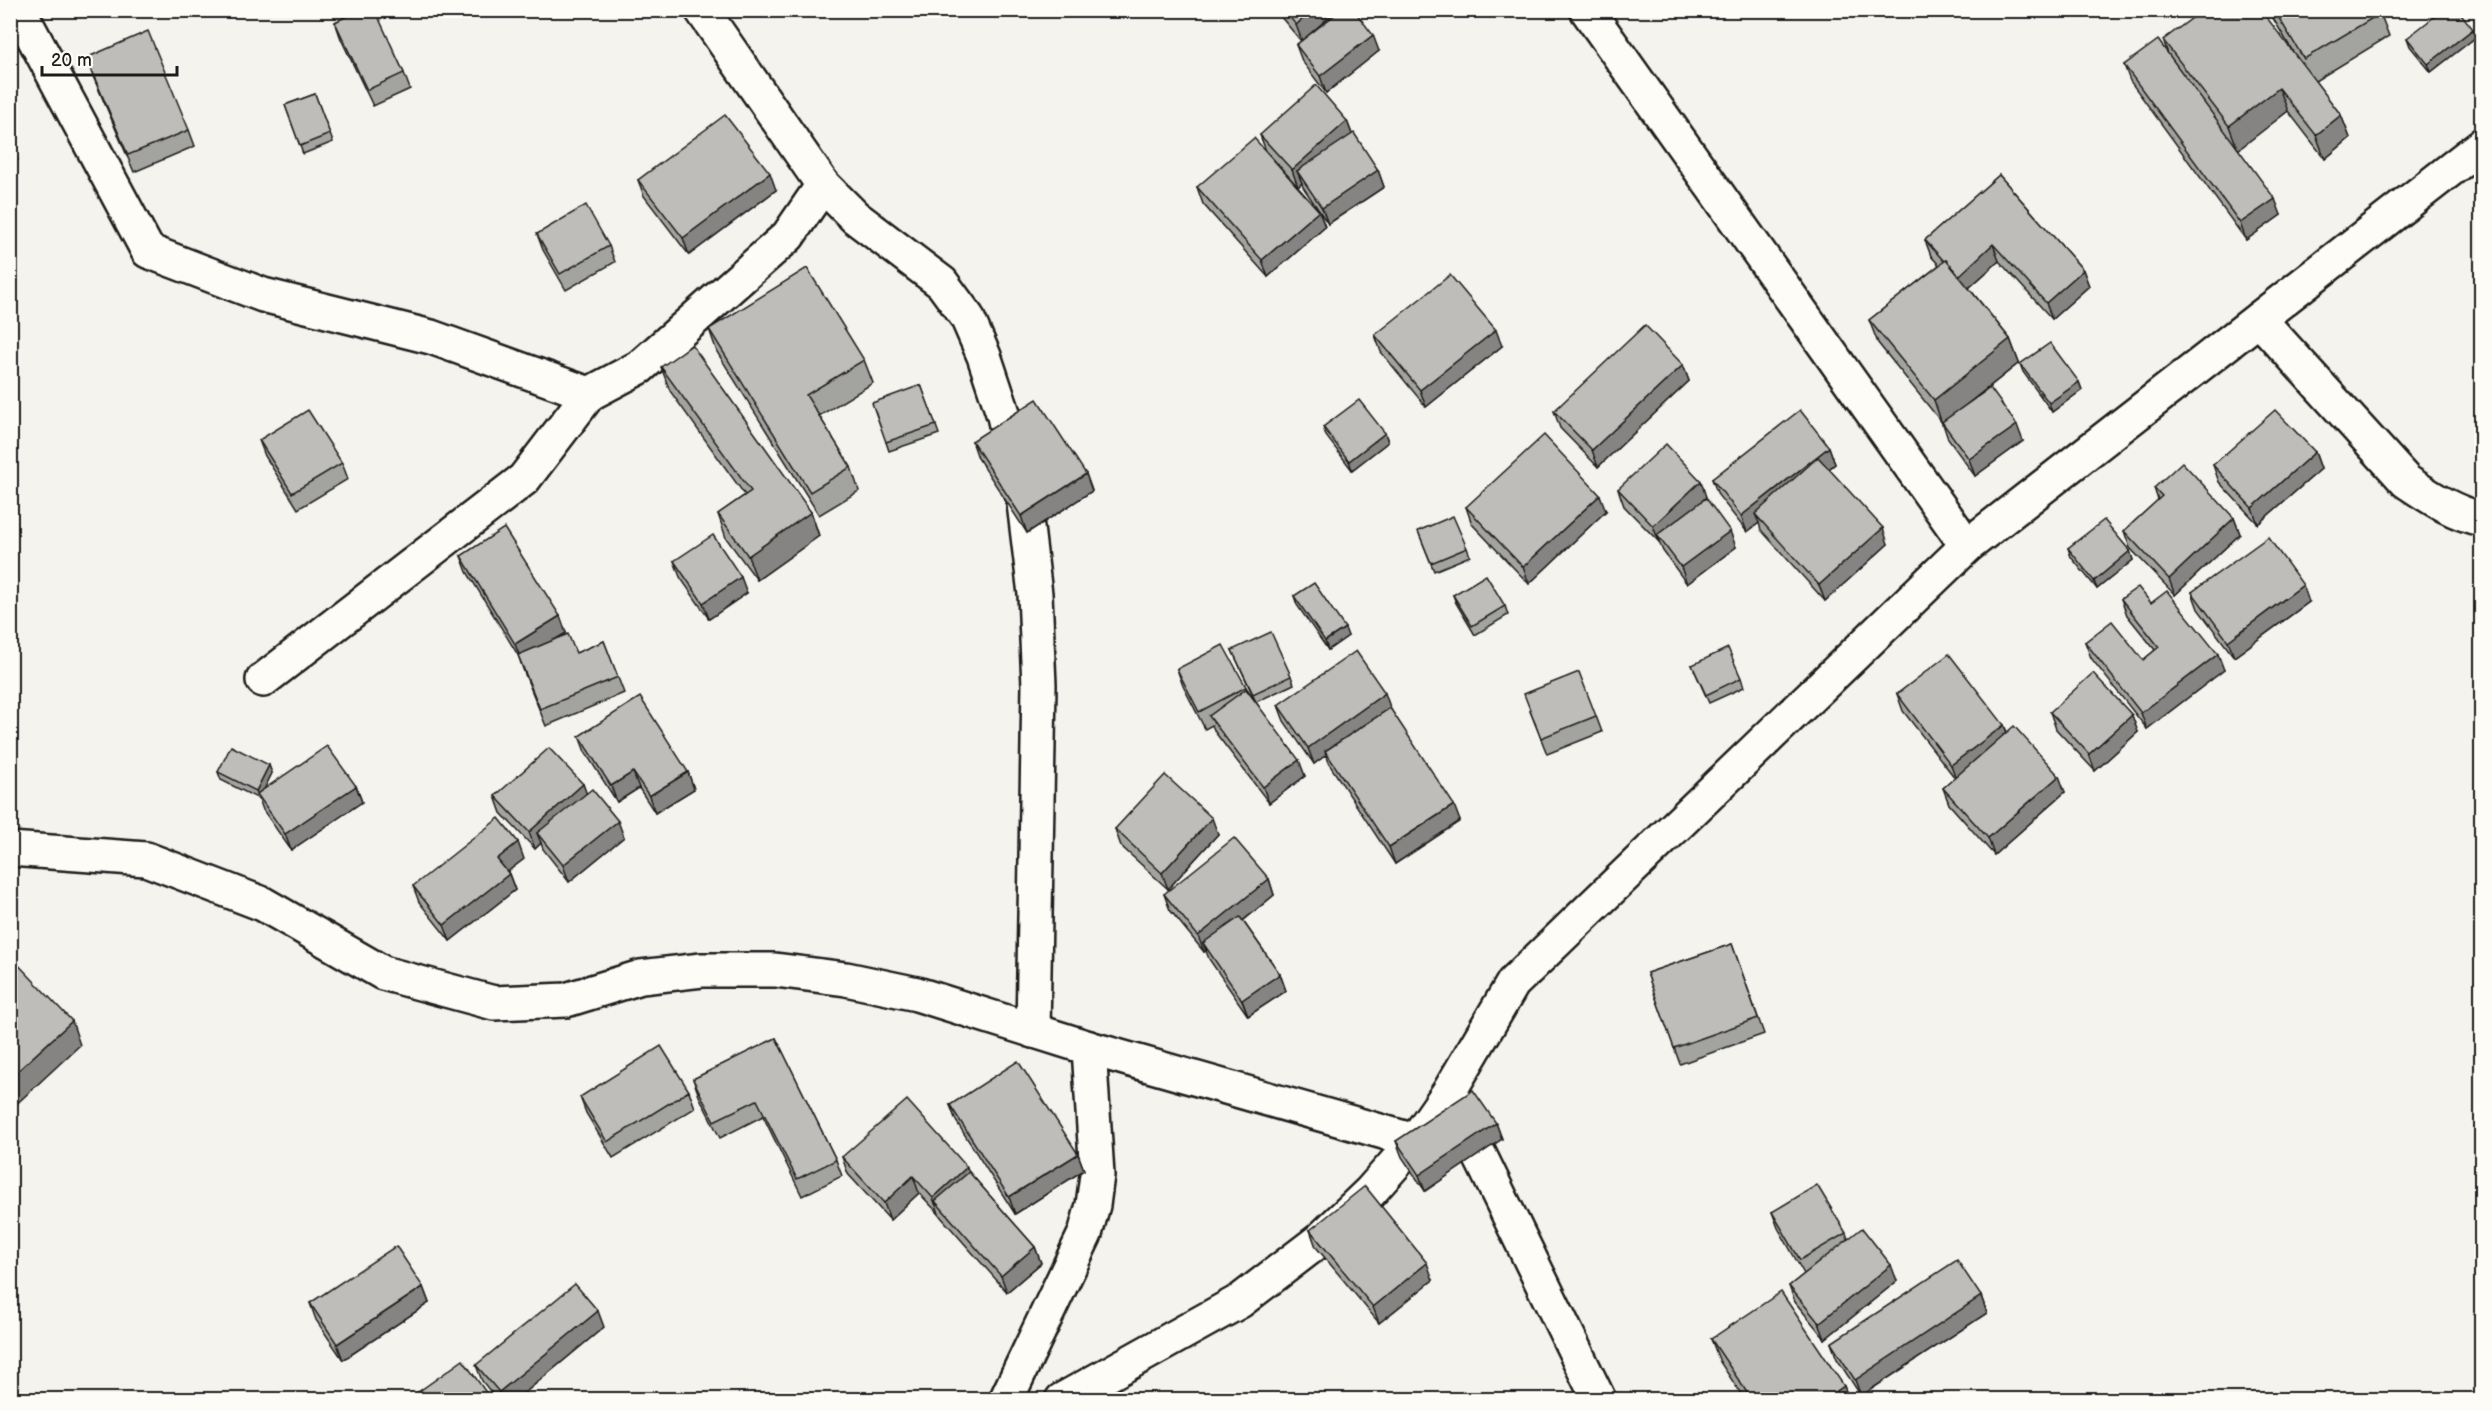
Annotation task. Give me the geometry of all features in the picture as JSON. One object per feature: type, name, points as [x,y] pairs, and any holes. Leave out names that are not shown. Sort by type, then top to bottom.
[{"type":"street","points":[[19,10],[148,251],[263,295],[431,338],[589,394]]},
{"type":"street","points":[[702,10],[823,185],[855,217],[942,283],[968,317],[984,356],[1006,427],[1024,503],[1035,594],[1039,685],[1033,1031]]},
{"type":"street","points":[[1587,10],[1967,546]]},
{"type":"street","points":[[1062,1400],[1240,1302],[1321,1239],[1370,1192],[1415,1141],[1449,1092],[1513,983],[1967,546],[2481,146]]},
{"type":"street","points":[[263,680],[524,479],[589,394],[640,367],[788,236],[823,185]]},
{"type":"street","points":[[2259,320],[2406,481],[2433,500],[2463,515],[2481,519]]},
{"type":"street","points":[[10,849],[146,858],[263,904],[383,973],[494,1003],[566,1000],[641,977],[702,970],[775,970],[846,979],[917,994],[1089,1048],[1415,1141]]},
{"type":"street","points":[[1006,1400],[1085,1234],[1093,1205],[1097,1175],[1089,1048]]},
{"type":"street","points":[[1449,1092],[1599,1400]]},
{"type":"building","points":[[360,10],[375,10],[404,73],[367,90],[335,22]]},
{"type":"building","points":[[1284,10],[1312,10],[1296,25]]},
{"type":"building","points":[[1341,10],[1354,10],[1373,35],[1320,76],[1296,45]]},
{"type":"building","points":[[2203,10],[2261,10],[2341,115],[2316,135],[2279,88],[2229,126],[2163,40]]},
{"type":"building","points":[[2274,10],[2379,10],[2381,13],[2304,59]]},
{"type":"building","points":[[2443,10],[2458,10],[2473,29],[2428,64],[2407,38]]},
{"type":"building","points":[[148,31],[189,130],[128,155],[86,58]]},
{"type":"building","points":[[2158,40],[2275,199],[2240,223],[2124,65]]},
{"type":"building","points":[[1316,85],[1347,121],[1292,170],[1260,135]]},
{"type":"building","points":[[315,94],[330,134],[300,146],[285,105]]},
{"type":"building","points":[[725,115],[770,173],[683,238],[638,180]]},
{"type":"building","points":[[1354,133],[1378,170],[1322,208],[1297,171]]},
{"type":"building","points":[[1254,138],[1319,211],[1262,260],[1197,187]]},
{"type":"building","points":[[10,144],[15,152],[10,155]]},
{"type":"building","points":[[1999,175],[2083,270],[2046,303],[1993,244],[1959,276],[1925,240]]},
{"type":"building","points":[[586,205],[609,246],[560,274],[537,234]]},
{"type":"building","points":[[1946,260],[2010,339],[1934,400],[1869,320]]},
{"type":"building","points":[[807,268],[864,360],[806,395],[851,467],[810,492],[709,329]]},
{"type":"building","points":[[1450,275],[1496,330],[1420,390],[1375,335]]},
{"type":"building","points":[[1645,325],[1683,365],[1592,450],[1554,411]]},
{"type":"building","points":[[2050,343],[2079,382],[2049,403],[2020,364]]},
{"type":"building","points":[[692,345],[811,512],[748,556],[718,514],[751,491],[661,367]]},
{"type":"building","points":[[921,385],[936,425],[886,442],[872,403]]},
{"type":"building","points":[[1990,388],[2017,425],[1969,459],[1942,422]]},
{"type":"building","points":[[1037,399],[1086,474],[1021,516],[972,441]]},
{"type":"building","points":[[1359,400],[1385,433],[1349,461],[1323,427]]},
{"type":"building","points":[[308,410],[342,463],[292,493],[259,440]]},
{"type":"building","points":[[1800,410],[1829,447],[1741,516],[1712,479]]},
{"type":"building","points":[[2275,410],[2315,452],[2252,508],[2213,465]]},
{"type":"building","points":[[1544,435],[1600,495],[1523,567],[1466,507]]},
{"type":"building","points":[[1666,444],[1701,481],[1653,526],[1618,489]]},
{"type":"building","points":[[1818,457],[1883,528],[1819,585],[1755,514]]},
{"type":"building","points":[[2182,462],[2234,518],[2169,579],[2124,531],[2162,496],[2154,488]]},
{"type":"building","points":[[1706,498],[1730,531],[1681,567],[1657,535]]},
{"type":"building","points":[[1453,516],[1467,548],[1431,563],[1418,531]]},
{"type":"building","points":[[2104,520],[2130,551],[2094,581],[2068,548]]},
{"type":"building","points":[[504,528],[560,616],[515,644],[461,556]]},
{"type":"building","points":[[713,535],[741,577],[703,603],[674,561]]},
{"type":"building","points":[[2268,537],[2303,585],[2228,641],[2192,592]]},
{"type":"building","points":[[1486,575],[1505,606],[1472,626],[1453,595]]},
{"type":"building","points":[[1314,583],[1345,628],[1325,641],[1294,596]]},
{"type":"building","points":[[2138,587],[2151,603],[2167,591],[2218,654],[2141,713],[2085,642],[2112,621],[2143,660],[2159,647],[2121,599]]},
{"type":"building","points":[[1271,632],[1291,676],[1253,694],[1232,650]]},
{"type":"building","points":[[568,634],[576,653],[604,641],[618,677],[540,709],[518,655]]},
{"type":"building","points":[[1223,645],[1246,687],[1199,712],[1177,669]]},
{"type":"building","points":[[1728,648],[1741,678],[1706,695],[1692,665]]},
{"type":"building","points":[[1356,651],[1385,693],[1308,748],[1278,705]]},
{"type":"building","points":[[1949,654],[2004,725],[1951,765],[1897,694]]},
{"type":"building","points":[[1579,672],[1596,716],[1541,738],[1524,694]]},
{"type":"building","points":[[2093,673],[2132,715],[2089,754],[2050,712]]},
{"type":"building","points":[[1246,689],[1299,760],[1263,787],[1209,716]]},
{"type":"building","points":[[640,697],[688,772],[649,796],[633,772],[611,786],[579,736]]},
{"type":"building","points":[[1390,708],[1454,805],[1389,847],[1325,751]]},
{"type":"building","points":[[2014,726],[2059,776],[1988,838],[1943,788]]},
{"type":"building","points":[[231,746],[269,765],[256,791],[218,772]]},
{"type":"building","points":[[327,746],[356,786],[285,834],[257,794]]},
{"type":"building","points":[[549,748],[583,784],[529,832],[495,796]]},
{"type":"building","points":[[1165,775],[1212,818],[1162,873],[1115,829]]},
{"type":"building","points":[[592,789],[618,821],[563,865],[537,833]]},
{"type":"building","points":[[499,818],[518,842],[497,859],[509,874],[444,925],[413,886]]},
{"type":"building","points":[[1234,838],[1269,879],[1198,936],[1164,894]]},
{"type":"building","points":[[1240,917],[1280,974],[1242,1000],[1203,943]]},
{"type":"building","points":[[1732,944],[1758,1018],[1674,1048],[1647,973]]},
{"type":"building","points":[[10,956],[72,1021],[10,1078]]},
{"type":"building","points":[[776,1038],[836,1160],[797,1179],[757,1100],[714,1121],[693,1079]]},
{"type":"building","points":[[661,1046],[689,1091],[607,1142],[580,1097]]},
{"type":"building","points":[[1018,1061],[1078,1154],[1009,1197],[950,1105]]},
{"type":"building","points":[[1473,1090],[1496,1123],[1419,1175],[1396,1141]]},
{"type":"building","points":[[907,1100],[967,1167],[933,1198],[913,1176],[884,1203],[842,1157]]},
{"type":"building","points":[[969,1172],[1035,1247],[1001,1276],[935,1201]]},
{"type":"building","points":[[1817,1185],[1846,1233],[1800,1260],[1772,1212]]},
{"type":"building","points":[[1365,1186],[1427,1263],[1373,1307],[1310,1230]]},
{"type":"building","points":[[1862,1228],[1891,1265],[1819,1323],[1789,1286]]},
{"type":"building","points":[[396,1246],[423,1287],[337,1344],[310,1303]]},
{"type":"building","points":[[1957,1260],[1981,1296],[1855,1380],[1831,1343]]},
{"type":"building","points":[[575,1284],[598,1311],[499,1392],[476,1365]]},
{"type":"building","points":[[1781,1292],[1844,1386],[1823,1400],[1752,1400],[1711,1339]]},
{"type":"building","points":[[463,1360],[490,1398],[489,1400],[407,1400]]}]
